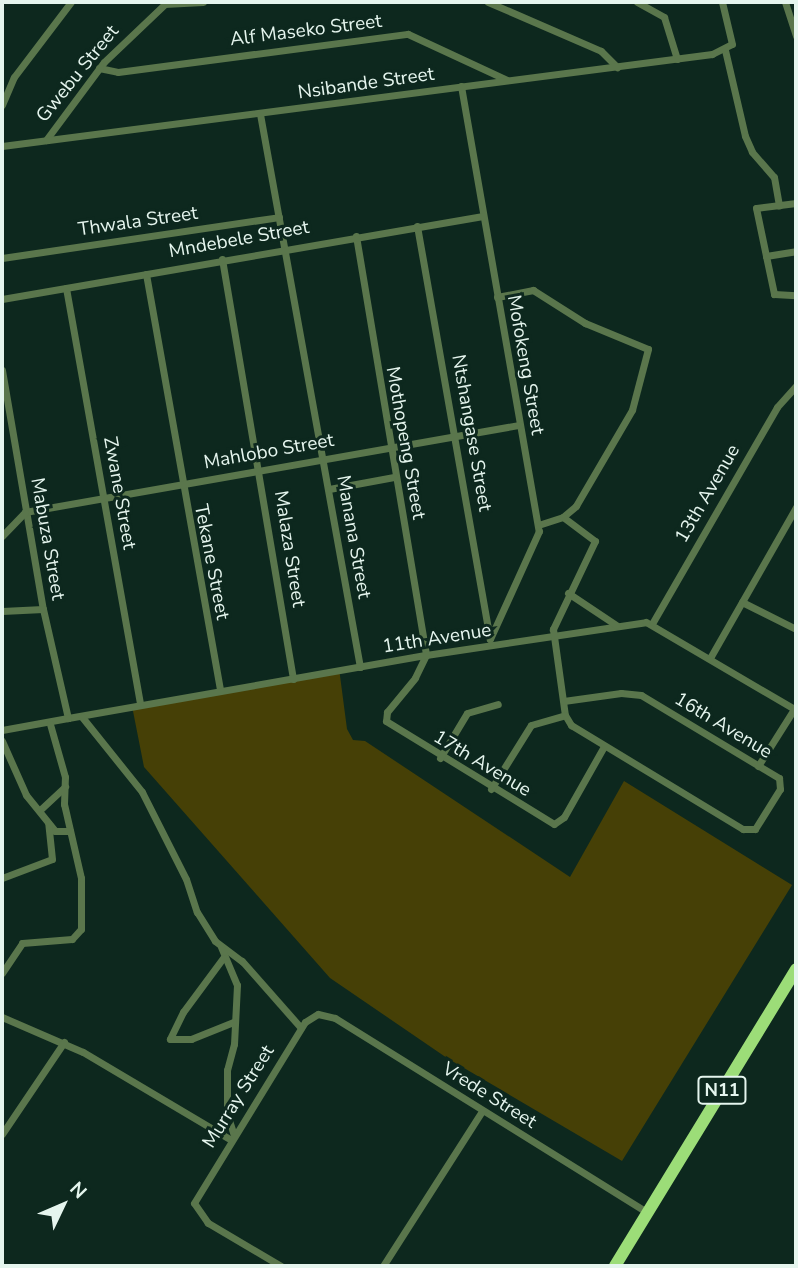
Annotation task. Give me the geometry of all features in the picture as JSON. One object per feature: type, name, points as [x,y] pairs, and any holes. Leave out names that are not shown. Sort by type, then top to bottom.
[{"type":"highway","name":"N11","points":[[615,1266],[796,969]]},
{"type":"street","points":[[2,105],[14,77],[71,2]]},
{"type":"street","points":[[166,3],[203,2]]},
{"type":"street","points":[[488,2],[601,51],[617,67]]},
{"type":"street","points":[[637,2],[664,17],[677,59]]},
{"type":"street","name":"Nsibande Street","points":[[2,146],[617,67],[725,50],[732,44],[722,2]]},
{"type":"street","points":[[785,2],[796,36]]},
{"type":"street","name":"Gwebu Street","points":[[46,140],[99,68],[166,3]]},
{"type":"street","name":"Alf Maseko Street","points":[[99,68],[118,72],[408,34],[507,80]]},
{"type":"street","points":[[725,50],[745,136],[752,152],[774,177],[779,206]]},
{"type":"street","name":"Mofokeng Street","points":[[461,86],[538,525],[536,545],[490,643]]},
{"type":"street","name":"Manana Street","points":[[260,114],[360,667]]},
{"type":"street","points":[[796,203],[756,208],[774,294],[796,295]]},
{"type":"street","name":"Mndebele Street","points":[[2,299],[285,247],[482,216]]},
{"type":"street","name":"Thwala Street","points":[[2,258],[279,217]]},
{"type":"street","name":"Ntshangase Street","points":[[417,226],[456,435],[490,643]]},
{"type":"street","name":"Mothopeng Street","points":[[355,236],[426,655]]},
{"type":"street","points":[[766,256],[796,251]]},
{"type":"street","name":"Malaza Street","points":[[222,259],[260,470],[293,679]]},
{"type":"street","name":"Tekane Street","points":[[146,274],[181,484],[220,690]]},
{"type":"street","name":"Zwane Street","points":[[66,288],[140,704]]},
{"type":"street","points":[[497,297],[533,290],[585,323],[648,349],[632,410],[576,506],[563,517],[538,525]]},
{"type":"street","name":"Mabuza Street","points":[[2,370],[25,512],[66,715]]},
{"type":"street","name":"13th Avenue","points":[[653,622],[777,407],[796,386]]},
{"type":"street","name":"Mahlobo Street","points":[[25,512],[519,425]]},
{"type":"street","points":[[329,489],[394,477]]},
{"type":"street","points":[[710,657],[796,507]]},
{"type":"street","points":[[2,536],[25,512]]},
{"type":"street","points":[[491,789],[531,725],[565,715],[553,635],[568,593],[595,541],[563,517]]},
{"type":"street","points":[[568,593],[616,625]]},
{"type":"street","points":[[742,602],[796,629]]},
{"type":"street","points":[[2,611],[43,609]]},
{"type":"street","points":[[653,622],[795,710],[758,766]]},
{"type":"street","name":"11th Avenue","points":[[2,730],[7,726],[50,724],[66,715],[82,716],[490,643],[653,622]]},
{"type":"street","name":"17th Avenue","points":[[426,655],[415,678],[385,718],[393,729],[491,789],[558,824],[603,748]]},
{"type":"street","name":"16th Avenue","points":[[564,702],[621,693],[641,695],[779,778],[781,787],[758,825],[747,831],[603,748],[575,729],[565,715]]},
{"type":"street","points":[[440,758],[467,713],[498,704]]},
{"type":"street","points":[[82,716],[142,792],[186,879],[197,912],[221,947],[243,961],[300,1028]]},
{"type":"street","points":[[2,973],[24,942],[65,940],[80,933],[82,886],[70,831],[65,787],[50,724]]},
{"type":"street","points":[[2,741],[21,788],[59,833],[70,831]]},
{"type":"street","points":[[41,809],[65,787]]},
{"type":"street","points":[[2,878],[52,859],[48,822]]},
{"type":"street","points":[[221,947],[223,958],[237,982],[227,1114],[232,1137]]},
{"type":"street","points":[[223,958],[183,1012],[170,1039],[191,1039],[233,1022]]},
{"type":"street","name":"Murray Street","points":[[281,1266],[201,1218],[195,1199],[300,1028],[314,1016]]},
{"type":"street","name":"Vrede Street","points":[[314,1016],[334,1018],[647,1212]]},
{"type":"street","points":[[2,1017],[64,1042],[232,1137]]},
{"type":"street","points":[[2,1134],[64,1042]]},
{"type":"street","points":[[383,1266],[482,1111]]},
{"type":"shaded area","points":[[339,668],[347,729],[353,740],[365,741],[570,877],[624,781],[792,885],[622,1161],[447,1058],[330,978],[144,767],[132,706]]}]
